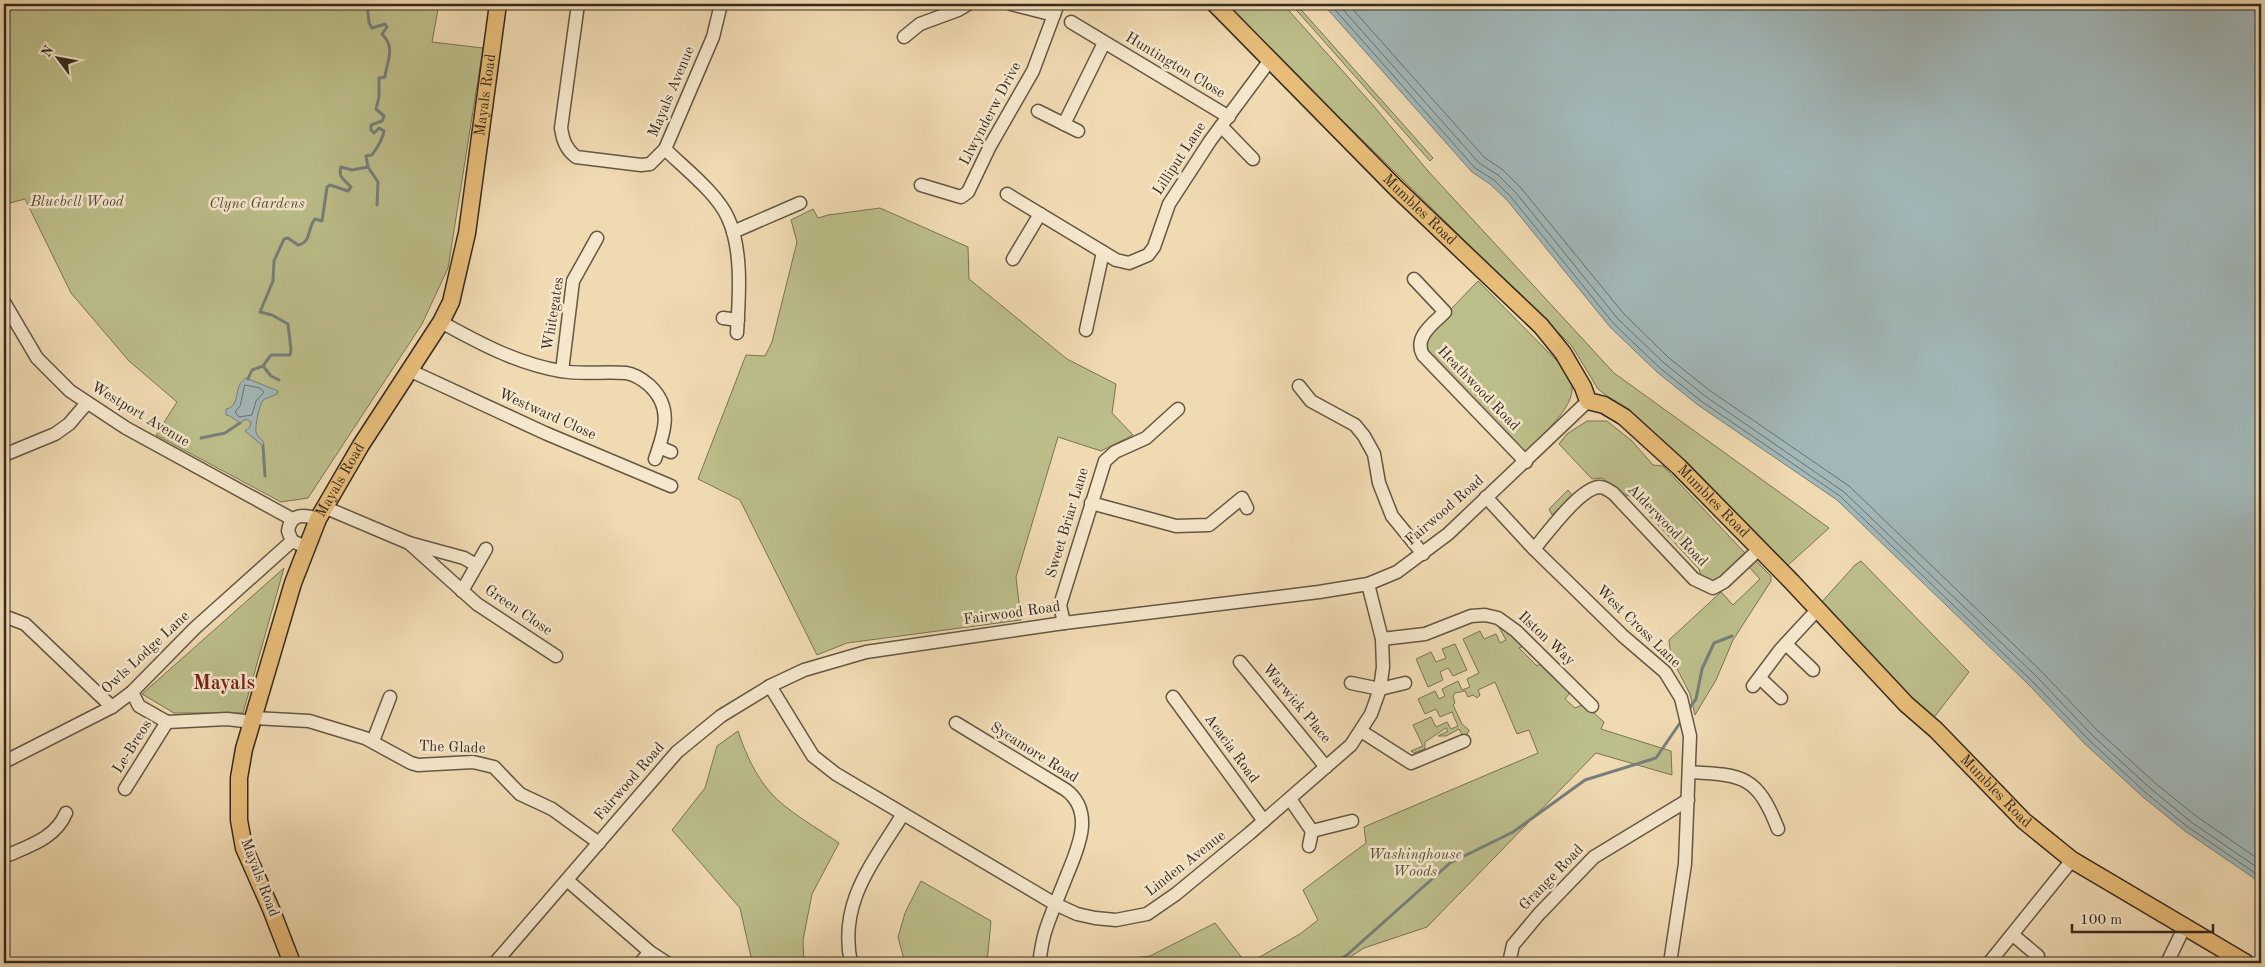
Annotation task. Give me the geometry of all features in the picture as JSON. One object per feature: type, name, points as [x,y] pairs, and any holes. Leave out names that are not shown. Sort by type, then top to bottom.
[{"type":"main road","name":"Mayals Road","points":[[292,963],[244,848],[239,820],[239,778],[244,749],[293,583],[299,544],[321,513],[361,445],[411,371],[451,302],[467,233],[498,4]]},
{"type":"main road","name":"Mumbles Road","points":[[1215,4],[1389,181],[1541,326],[1563,353],[1583,387],[1588,401],[1604,405],[1624,417],[1679,467],[1906,704],[1936,730],[2024,821],[2072,860],[2246,963]]},
{"type":"street","name":"Mayals Avenue","points":[[578,4],[561,128],[563,141],[570,152],[576,157],[634,165],[650,164],[665,149],[713,37],[721,4]]},
{"type":"street","points":[[904,37],[920,24],[958,10],[968,4]]},
{"type":"street","points":[[1010,4],[1056,10]]},
{"type":"street","name":"Llwynderw Drive","points":[[922,185],[961,197],[968,192],[990,146],[1033,72],[1056,10]]},
{"type":"street","name":"Huntington Close","points":[[1071,22],[1225,122],[1253,159]]},
{"type":"street","name":"Huntington Close","points":[[1064,124],[1104,43]]},
{"type":"street","name":"Lilliput Lane","points":[[1007,194],[1116,260],[1129,263],[1148,255],[1154,247],[1169,204],[1270,60]]},
{"type":"street","points":[[1038,110],[1078,131]]},
{"type":"street","points":[[665,149],[716,200],[728,216],[733,232],[738,267],[737,326],[724,318]]},
{"type":"street","points":[[733,232],[800,203]]},
{"type":"street","points":[[1013,259],[1040,214]]},
{"type":"street","name":"Whitegates","points":[[562,371],[573,281],[597,238]]},
{"type":"street","points":[[1086,330],[1103,252]]},
{"type":"street","name":"Heathwood Road","points":[[1414,279],[1448,309],[1425,332],[1421,338],[1420,350],[1526,462]]},
{"type":"street","name":"Westport Avenue","points":[[4,302],[37,358],[70,391],[126,428],[292,520]]},
{"type":"street","name":"Whitegates","points":[[441,322],[506,355],[562,371],[628,373],[644,380],[655,390],[664,404],[665,423],[662,452]]},
{"type":"street","name":"Westward Close","points":[[411,371],[546,433],[671,486]]},
{"type":"street","points":[[1298,386],[1311,401],[1355,425],[1364,436],[1374,454],[1379,483],[1392,516],[1422,554]]},
{"type":"street","name":"Fairwood Road","points":[[495,963],[677,752],[721,716],[770,686],[804,670],[866,652],[1064,623],[1319,592],[1368,584],[1396,572],[1448,534],[1526,462],[1588,401]]},
{"type":"street","points":[[4,455],[56,434],[69,424],[87,403]]},
{"type":"street","name":"Sweet Briar Lane","points":[[1064,623],[1060,605],[1105,461],[1115,452],[1146,438],[1178,409]]},
{"type":"street","name":"Alderwood Road","points":[[1534,549],[1568,509],[1590,489],[1604,487],[1613,493],[1694,579],[1712,588],[1724,582],[1758,550]]},
{"type":"street","name":"West Cross Lane","points":[[1486,497],[1534,549],[1623,636],[1665,672],[1681,698],[1689,732],[1686,864],[1670,963]]},
{"type":"street","points":[[1091,503],[1176,526],[1209,525],[1242,498],[1247,508]]},
{"type":"street","points":[[299,544],[288,530],[292,520],[297,516],[321,513]]},
{"type":"street","name":"Green Close","points":[[321,513],[409,543],[464,558],[476,565]]},
{"type":"street","name":"Green Close","points":[[409,543],[462,591],[510,627],[556,656]]},
{"type":"street","name":"Owls Lodge Lane","points":[[4,762],[112,707],[132,692],[195,628],[299,544]]},
{"type":"street","name":"Green Close","points":[[462,591],[486,549]]},
{"type":"street","name":"Linden Avenue","points":[[770,686],[812,756],[836,774],[1055,904],[1077,914],[1116,920],[1147,914],[1176,894],[1290,800],[1351,745],[1371,714],[1380,689],[1383,667],[1382,639],[1368,584]]},
{"type":"street","points":[[1781,698],[1756,682],[1786,644],[1817,610]]},
{"type":"street","name":"Ilston Way","points":[[1382,639],[1425,634],[1471,616],[1485,615],[1498,618],[1516,630],[1592,706]]},
{"type":"street","points":[[4,616],[25,624],[112,707]]},
{"type":"street","points":[[1786,644],[1813,670]]},
{"type":"street","name":"Warwick Place","points":[[1240,662],[1326,767]]},
{"type":"street","points":[[1351,683],[1380,689],[1405,683]]},
{"type":"street","points":[[132,692],[139,706],[167,722]]},
{"type":"street","points":[[372,741],[390,697]]},
{"type":"street","name":"Acacia Road","points":[[1173,697],[1264,821]]},
{"type":"street","name":"The Glade","points":[[167,722],[227,719],[309,721],[372,741],[418,765],[473,762],[494,767],[520,794],[552,809],[599,843]]},
{"type":"street","name":"Le-Breos","points":[[125,789],[167,722]]},
{"type":"street","name":"Sycamore Road","points":[[956,723],[1066,790],[1076,800],[1081,814],[1081,838],[1045,932],[1039,963]]},
{"type":"street","points":[[1361,731],[1411,763],[1464,741]]},
{"type":"street","points":[[1689,772],[1724,774],[1749,782],[1757,788],[1765,799],[1778,829]]},
{"type":"street","points":[[1290,800],[1312,831],[1309,846]]},
{"type":"street","name":"Grange Road","points":[[1509,963],[1513,945],[1539,914],[1594,857],[1688,800]]},
{"type":"street","points":[[4,857],[47,837],[60,826],[66,814]]},
{"type":"street","points":[[852,963],[848,946],[848,931],[849,916],[854,898],[862,881],[903,814]]},
{"type":"street","points":[[1312,831],[1352,821]]},
{"type":"street","points":[[1989,963],[2072,860]]},
{"type":"street","points":[[567,880],[650,952],[667,963]]},
{"type":"street","points":[[2167,963],[2184,928]]},
{"type":"street","points":[[2013,935],[2038,956]]},
{"type":"street","points":[[640,963],[650,952]]},
{"type":"green space","name":"Clyne Gardens","points":[[4,4],[439,4],[432,42],[483,48],[448,268],[422,324],[308,498],[281,502],[156,435],[177,402],[129,361],[71,293],[25,199],[6,204],[4,199]]},
{"type":"green space","points":[[1224,4],[1283,4],[1372,104],[1428,171],[1614,373],[1829,528],[1786,567],[1629,413],[1598,389],[1572,346]]},
{"type":"green space","points":[[1291,4],[1296,4],[1433,158],[1430,161]]},
{"type":"green space","points":[[880,208],[968,247],[969,279],[1067,359],[1116,384],[1112,413],[1133,435],[1101,451],[1058,437],[1016,577],[1021,620],[847,643],[817,655],[740,500],[698,479],[746,355],[765,356],[772,342],[797,242],[791,220],[813,209],[818,218]]},
{"type":"green space","points":[[1478,281],[1564,368],[1572,386],[1571,395],[1562,413],[1526,452],[1427,352],[1425,336]]},
{"type":"green space","points":[[1587,421],[1607,421],[1632,441],[1653,465],[1663,466],[1745,553],[1719,578],[1712,581],[1701,576],[1699,569],[1632,497],[1623,494],[1602,478],[1592,479],[1559,444],[1567,434]]},
{"type":"green space","points":[[1568,490],[1572,495],[1552,515],[1549,509]]},
{"type":"green space","points":[[1755,560],[1771,576],[1771,581],[1733,640],[1716,680],[1695,715],[1690,694],[1671,657],[1669,640],[1721,592],[1733,605],[1760,579],[1749,567]]},
{"type":"green space","points":[[1861,561],[1969,672],[1932,720],[1820,604],[1855,565]]},
{"type":"green space","points":[[284,568],[243,713],[174,713],[142,694]]},
{"type":"green space","name":"Washinghouse Woods","points":[[1495,620],[1524,646],[1519,648],[1537,666],[1543,661],[1569,686],[1569,694],[1565,699],[1575,708],[1584,704],[1604,722],[1601,729],[1671,751],[1672,775],[1596,753],[1427,927],[1364,948],[1341,963],[1249,963],[1300,934],[1318,920],[1303,890],[1366,843],[1364,827],[1538,753],[1529,730],[1517,734],[1495,682],[1478,690],[1480,695],[1477,698],[1473,695],[1468,697],[1465,691],[1455,693],[1453,696],[1455,703],[1453,705],[1462,724],[1469,730],[1468,733],[1463,736],[1459,729],[1446,736],[1438,736],[1448,731],[1446,728],[1425,742],[1425,749],[1414,753],[1411,751],[1423,746],[1413,725],[1431,717],[1436,727],[1447,722],[1451,729],[1458,726],[1452,712],[1440,717],[1436,709],[1425,714],[1418,699],[1435,691],[1439,699],[1445,696],[1442,689],[1458,681],[1462,690],[1470,687],[1467,679],[1479,673],[1463,639],[1480,631],[1484,639],[1496,634],[1500,643],[1506,640]]},
{"type":"green space","points":[[1455,644],[1467,670],[1453,676],[1448,668],[1440,672],[1443,680],[1428,687],[1416,659],[1431,652],[1436,662],[1446,658],[1442,649]]},
{"type":"green space","points":[[738,731],[751,763],[770,792],[794,813],[839,843],[812,894],[803,940],[804,963],[755,963],[751,957],[740,908],[672,830],[705,788],[717,746]]},
{"type":"green space","points":[[921,881],[991,921],[987,963],[905,963],[898,937],[905,913]]},
{"type":"green space","points":[[1215,923],[1246,963],[1105,963],[1105,961],[1150,956]]},
{"type":"water","points":[[1323,4],[2261,4],[2261,883],[2185,831],[2143,797],[2084,743],[2028,684],[1837,500],[1698,405],[1657,372],[1610,327],[1507,200],[1490,184],[1472,172]]},
{"type":"water","points":[[246,378],[278,391],[277,394],[263,400],[259,411],[256,432],[264,442],[263,446],[245,431],[250,427],[251,422],[246,419],[240,423],[226,415],[226,409],[234,404],[239,386]]},
{"type":"waterway","points":[[367,4],[369,23],[372,28],[385,24],[387,27],[382,34],[390,49],[385,77],[379,78],[379,97],[376,109],[384,116],[382,121],[371,125],[371,130],[374,133],[379,128],[384,131],[372,155],[366,156],[368,167]]},
{"type":"waterway","points":[[263,366],[271,355],[290,355],[291,350],[288,324],[272,315],[260,312],[273,281],[274,261],[284,239],[288,238],[298,245],[307,238],[315,219],[322,221],[327,187],[330,185],[348,191],[351,187],[341,176],[341,167],[352,170],[368,167],[378,182],[377,205]]},
{"type":"waterway","points":[[248,379],[252,370],[263,366],[271,376],[279,380]]},
{"type":"waterway","points":[[201,438],[225,433],[240,423]]},
{"type":"waterway","points":[[263,446],[265,476]]},
{"type":"waterway","points":[[1688,710],[1696,699],[1702,669],[1714,643],[1732,636]]},
{"type":"waterway","points":[[1335,963],[1348,954],[1450,863],[1513,832],[1585,780],[1656,758],[1682,720]]},
{"type":"district","name":"Mayals","points":[[224,684]]},
{"type":"park label","name":"Bluebell Wood","points":[[77,202]]}]
